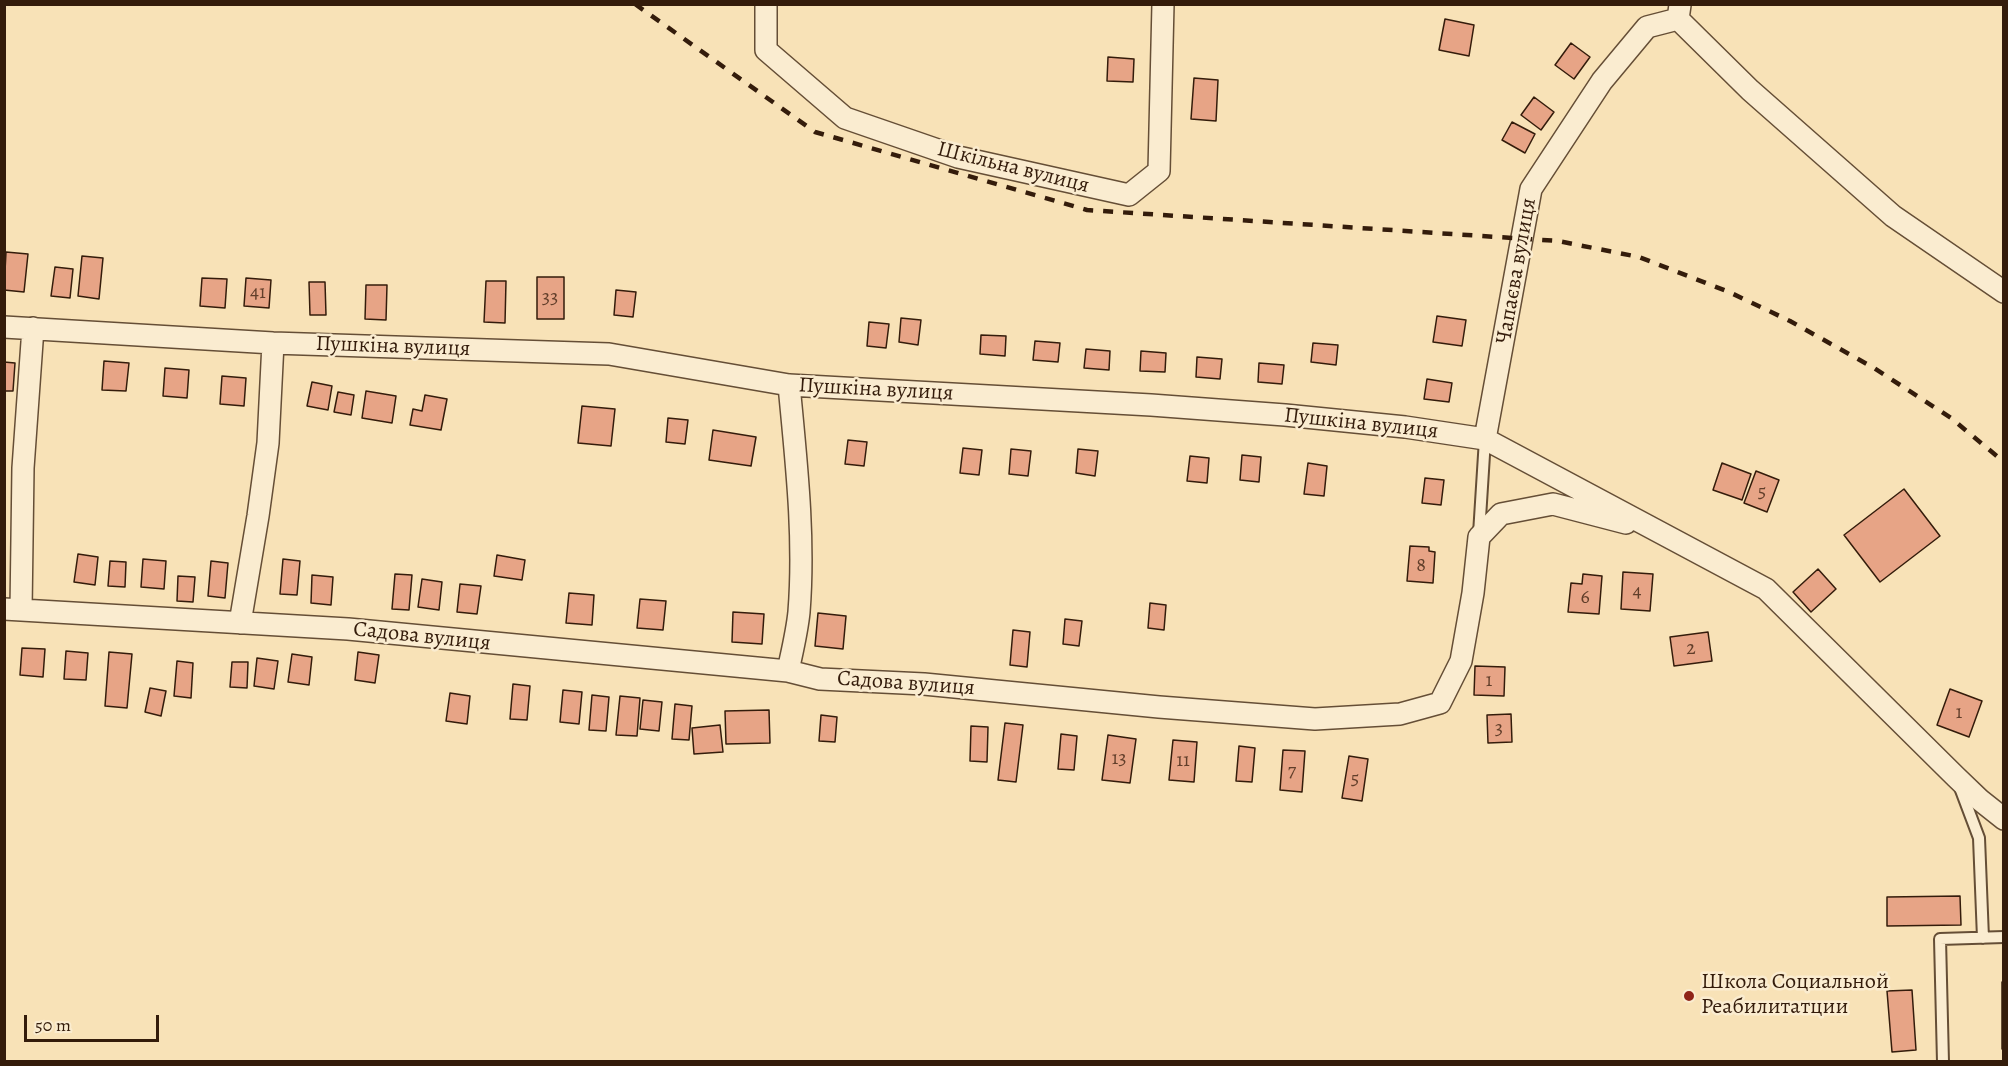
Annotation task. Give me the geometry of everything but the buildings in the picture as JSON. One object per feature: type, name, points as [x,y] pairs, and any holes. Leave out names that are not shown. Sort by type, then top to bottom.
[{"type":"street","name":"Шкільна вулиця","points":[[766,4],[766,50],[845,118],[958,158],[1128,195],[1160,171],[1163,4]]},
{"type":"street","name":"Чапаєва вулиця","points":[[1485,439],[1531,189],[1602,81],[1647,27],[1679,12],[1749,90],[1893,216],[2004,292]]},
{"type":"street","name":"Пушкіна вулиця","points":[[4,327],[273,343],[609,354],[789,385],[1151,405],[1285,415],[1405,427],[1485,439],[1766,589],[1956,777],[2004,819]]},
{"type":"street","points":[[13,609],[33,328]]},
{"type":"street","points":[[240,623],[268,443],[273,343]]},
{"type":"street","points":[[788,671],[799,614],[801,556],[798,484],[789,385]]},
{"type":"street","points":[[1479,537],[1501,514],[1553,504],[1660,532]]},
{"type":"street","name":"Садова вулиця","points":[[13,609],[348,629],[788,671],[820,679],[924,684],[1159,707],[1315,719],[1400,714],[1440,703],[1461,662],[1473,593],[1479,537]]},
{"type":"lane","points":[[1479,537],[1485,439]]},
{"type":"lane","points":[[1956,777],[1978,838],[1983,938]]},
{"type":"lane","points":[[1943,1062],[1940,939],[2004,937]]},
{"type":"railway","points":[[635,4],[815,132],[1087,210],[1558,241],[1639,257],[1729,292],[1790,321],[1874,368],[1951,418],[2004,462]]},
{"type":"place","name":"Школа Социальной Реабилитатции","points":[[1689,996]]}]
